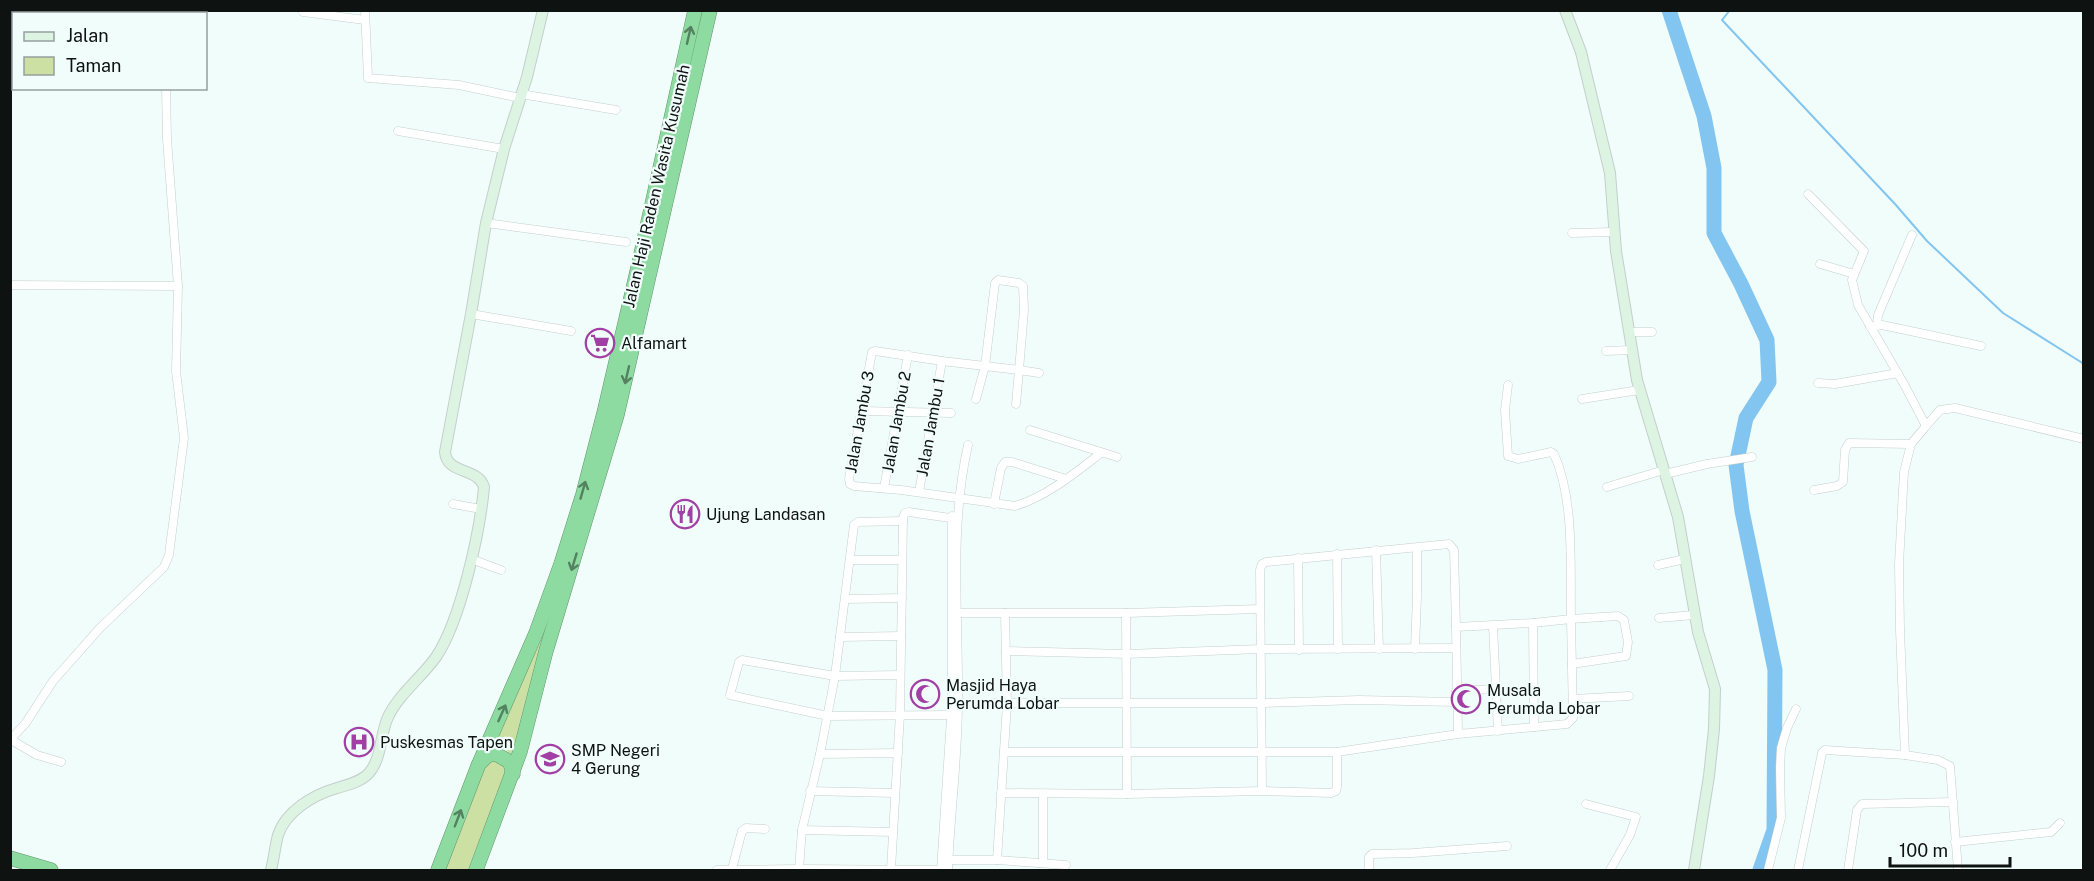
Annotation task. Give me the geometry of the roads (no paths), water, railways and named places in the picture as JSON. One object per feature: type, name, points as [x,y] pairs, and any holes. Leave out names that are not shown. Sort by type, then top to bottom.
[{"type":"highway","name":"Jalan Haji Raden Wasita Kusumah","points":[[438,870],[478,766],[547,605],[611,414],[695,10]]},
{"type":"highway","name":"Jalan Haji Raden Wasita Kusumah","points":[[476,870],[513,774],[611,414],[710,10]]},
{"type":"highway","points":[[478,766],[488,755],[496,754],[510,762],[513,774]]},
{"type":"highway","points":[[10,858],[51,870]]},
{"type":"street","points":[[365,10],[368,78],[459,85],[616,110]]},
{"type":"street","points":[[271,870],[278,836],[287,818],[315,797],[364,778],[371,771],[388,717],[402,697],[424,674],[444,643],[458,606],[471,559],[484,487],[482,481],[450,465],[445,452],[486,223],[504,149],[527,77],[543,10]]},
{"type":"street","points":[[1565,10],[1581,52],[1605,147],[1611,184],[1612,232],[1629,332],[1635,390],[1681,531],[1682,560],[1691,616],[1714,680],[1716,701],[1694,870]]},
{"type":"street","points":[[303,12],[365,20]]},
{"type":"street","points":[[61,762],[37,755],[10,740],[25,724],[53,681],[100,628],[162,570],[168,560],[184,438],[176,371],[178,286],[167,139],[166,90]]},
{"type":"street","points":[[398,131],[504,149]]},
{"type":"street","points":[[1808,194],[1864,251],[1852,280],[1858,305],[1873,326],[1926,426]]},
{"type":"street","points":[[486,223],[626,242]]},
{"type":"street","points":[[1572,233],[1612,232]]},
{"type":"street","points":[[1873,326],[1912,235]]},
{"type":"street","points":[[1820,264],[1854,274]]},
{"type":"street","points":[[976,399],[985,366],[995,283],[998,280],[1019,283],[1023,286],[1024,310],[1016,404]]},
{"type":"street","points":[[10,285],[178,286]]},
{"type":"street","points":[[471,314],[571,332]]},
{"type":"street","points":[[1873,326],[1981,346]]},
{"type":"street","points":[[1629,332],[1652,333]]},
{"type":"street","points":[[1606,351],[1631,350]]},
{"type":"street","name":"Jalan Jambu 3","points":[[884,488],[850,484],[849,479],[870,358],[872,352],[875,351],[908,355]]},
{"type":"street","points":[[908,355],[942,362],[1039,373]]},
{"type":"street","name":"Jalan Jambu 2","points":[[884,488],[908,355]]},
{"type":"street","name":"Jalan Jambu 1","points":[[919,492],[942,362]]},
{"type":"street","points":[[1818,383],[1835,384],[1898,373]]},
{"type":"street","points":[[1004,752],[1126,750],[1337,752],[1458,734],[1569,723],[1573,718],[1573,699],[1566,496],[1554,454],[1551,452],[1518,459],[1508,456],[1505,410],[1508,385]]},
{"type":"street","points":[[1582,399],[1635,390]]},
{"type":"street","points":[[1905,755],[1899,564],[1904,472],[1911,444],[1940,410],[1955,408],[2084,440]]},
{"type":"street","points":[[862,411],[951,413]]},
{"type":"street","points":[[1030,430],[1117,457]]},
{"type":"street","points":[[1814,490],[1837,486],[1843,482],[1845,450],[1849,443],[1911,444]]},
{"type":"street","points":[[941,870],[945,860],[955,703],[954,518],[968,445]]},
{"type":"street","points":[[884,488],[994,504],[1018,505],[1066,479],[1101,453]]},
{"type":"street","points":[[1607,487],[1662,472],[1752,457]]},
{"type":"street","points":[[994,504],[1001,468],[1005,462],[1012,462],[1066,479]]},
{"type":"street","points":[[453,504],[481,509]]},
{"type":"street","points":[[891,870],[900,714],[904,514],[909,512],[954,518]]},
{"type":"street","points":[[795,869],[836,676],[856,522],[903,521]]},
{"type":"street","points":[[1262,791],[1260,609],[1261,565],[1266,562],[1449,544],[1453,548],[1458,734]]},
{"type":"street","points":[[1414,649],[1417,548]]},
{"type":"street","points":[[1376,550],[1379,649]]},
{"type":"street","points":[[1337,554],[1338,649]]},
{"type":"street","points":[[1298,558],[1299,650]]},
{"type":"street","points":[[471,559],[501,570]]},
{"type":"street","points":[[850,560],[902,560]]},
{"type":"street","points":[[1658,565],[1682,560]]},
{"type":"street","points":[[846,599],[902,598]]},
{"type":"street","points":[[955,613],[1126,613],[1260,609]]},
{"type":"street","points":[[997,860],[1007,704],[1005,613]]},
{"type":"street","points":[[1126,613],[1126,794]]},
{"type":"street","points":[[1659,618],[1691,616]]},
{"type":"street","points":[[1456,627],[1622,617],[1628,642],[1628,654],[1624,657],[1572,664]]},
{"type":"street","points":[[1533,623],[1534,727]]},
{"type":"street","points":[[1493,626],[1498,731]]},
{"type":"street","points":[[840,637],[901,636]]},
{"type":"street","points":[[1006,651],[1127,654],[1261,649],[1456,648]]},
{"type":"street","points":[[900,675],[836,676],[742,660],[739,662],[731,696],[828,716],[951,715]]},
{"type":"street","points":[[1456,691],[1495,689]]},
{"type":"street","points":[[1573,699],[1629,696]]},
{"type":"street","points":[[955,703],[1261,703],[1359,700],[1456,702]]},
{"type":"street","points":[[948,870],[945,860],[951,715],[955,703]]},
{"type":"street","points":[[1768,870],[1781,818],[1781,748],[1786,728],[1796,709]]},
{"type":"street","points":[[1798,870],[1822,753],[1825,750],[1905,755],[1938,760],[1950,766],[1958,870]]},
{"type":"street","points":[[1001,793],[1334,792],[1337,787],[1337,752]]},
{"type":"street","points":[[820,754],[898,753]]},
{"type":"street","points":[[810,791],[896,793]]},
{"type":"street","points":[[1043,794],[1043,863]]},
{"type":"street","points":[[1848,870],[1857,810],[1863,804],[1953,802]]},
{"type":"street","points":[[1586,804],[1636,817],[1630,835],[1610,870]]},
{"type":"street","points":[[1955,842],[2051,832],[2060,823]]},
{"type":"street","points":[[732,869],[742,831],[746,828],[765,829]]},
{"type":"street","points":[[802,830],[893,832]]},
{"type":"street","points":[[1369,870],[1369,857],[1372,854],[1507,846]]},
{"type":"street","points":[[945,860],[997,860],[1066,865]]},
{"type":"street","points":[[717,870],[936,870]]},
{"type":"waterway","points":[[1669,10],[1704,116],[1714,168],[1714,233],[1767,340],[1769,382],[1746,418],[1736,465],[1742,511],[1775,670],[1774,830],[1760,870]]},
{"type":"waterway","points":[[1730,10],[1722,20],[1927,241],[2003,313],[2084,364]]},
{"type":"place","name":"Alfamart","points":[[600,343]]},
{"type":"place","name":"Ujung Landasan","points":[[685,514]]},
{"type":"place","name":"Masjid Haya Perumda Lobar","points":[[925,694]]},
{"type":"place","name":"Musala Perumda Lobar","points":[[1466,699]]},
{"type":"place","name":"Puskesmas Tapen","points":[[359,742]]},
{"type":"place","name":"SMP Negeri 4 Gerung","points":[[550,759]]}]
